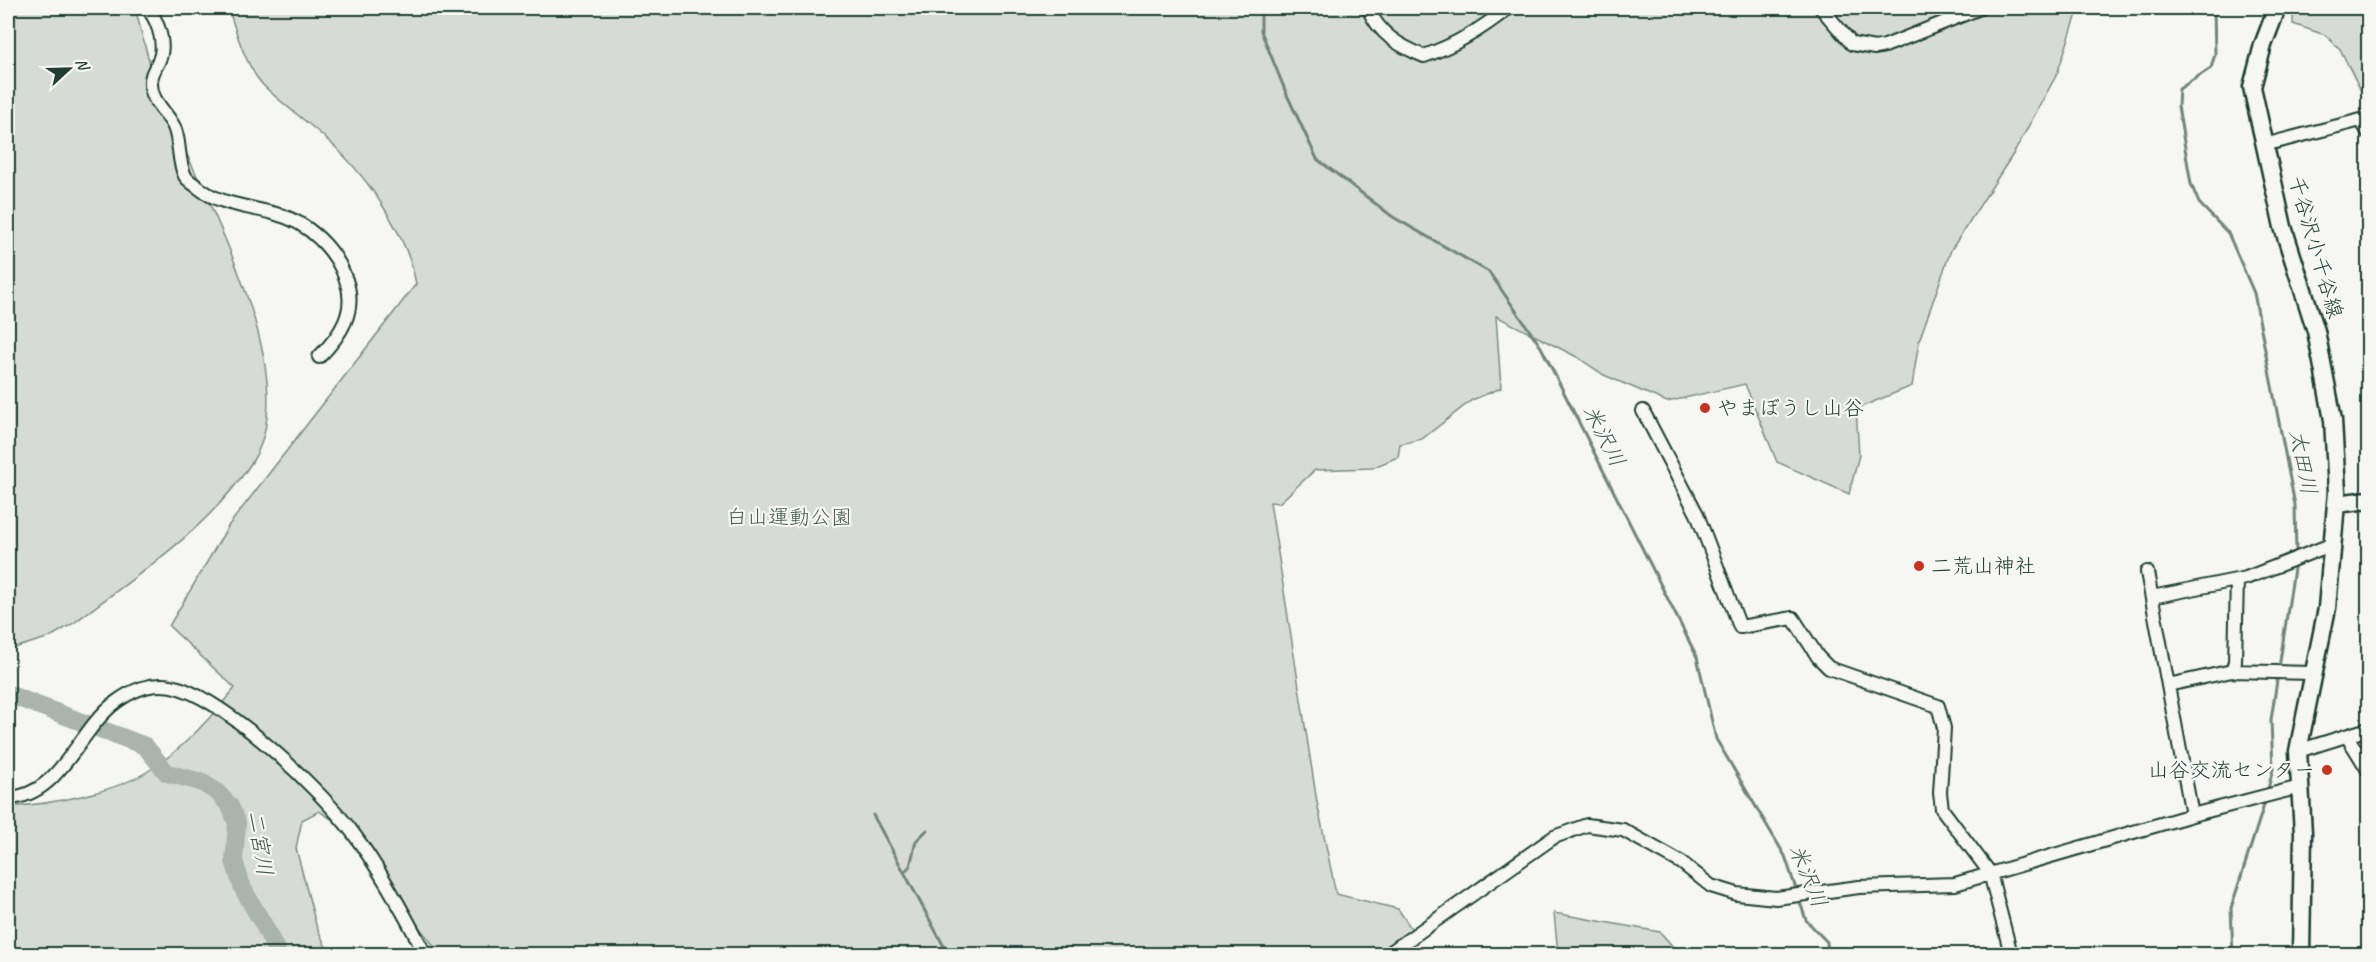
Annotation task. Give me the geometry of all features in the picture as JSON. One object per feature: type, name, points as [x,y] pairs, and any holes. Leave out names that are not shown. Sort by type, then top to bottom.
[{"type":"main road","name":"千谷沢小千谷線","points":[[2277,8],[2263,45],[2252,87],[2292,264],[2316,332],[2333,420],[2337,504],[2327,608],[2298,751],[2303,833],[2301,954]]},
{"type":"main road","points":[[2337,504],[2368,500]]},
{"type":"street","points":[[147,8],[161,37],[161,55],[153,71],[150,84],[155,101],[173,125],[178,139],[179,160],[186,178],[209,196],[240,207],[277,214],[302,225],[331,248],[342,265],[351,294],[350,309],[342,329],[320,357]]},
{"type":"street","points":[[1368,8],[1380,30],[1391,40],[1424,57],[1448,48],[1487,25],[1508,8]]},
{"type":"street","points":[[1821,8],[1852,44],[1875,48],[1980,8]]},
{"type":"street","points":[[2264,145],[2361,120],[2368,132]]},
{"type":"street","points":[[1643,411],[1697,514],[1740,627],[1793,618],[1818,657],[1829,668],[1938,706],[1944,728],[1940,794],[1942,809],[1990,873],[2011,954]]},
{"type":"street","points":[[2152,597],[2237,580],[2333,544]]},
{"type":"street","points":[[2147,572],[2192,815]]},
{"type":"street","points":[[2232,671],[2235,662],[2237,580]]},
{"type":"street","points":[[2168,685],[2232,671],[2313,673]]},
{"type":"street","points":[[8,798],[32,792],[51,778],[67,762],[96,720],[135,690],[170,685],[189,691],[242,726],[296,770],[316,791],[353,833],[401,910],[425,954]]},
{"type":"street","points":[[2298,751],[2368,729]]},
{"type":"street","points":[[2347,736],[2368,770]]},
{"type":"street","points":[[1388,954],[1554,837],[1587,825],[1623,830],[1682,863],[1711,886],[1737,894],[1776,898],[1859,887],[1955,884],[2192,815],[2300,788]]},
{"type":"green space","points":[[8,8],[135,8],[157,86],[239,274],[257,327],[267,378],[266,424],[252,462],[215,509],[170,550],[74,623],[50,637],[8,650]]},
{"type":"green space","name":"白山運動公園","points":[[228,8],[2079,8],[2057,74],[2015,151],[1951,250],[1919,341],[1912,386],[1856,409],[1859,455],[1849,494],[1777,462],[1745,384],[1667,402],[1604,375],[1577,357],[1496,316],[1501,388],[1472,400],[1422,439],[1400,444],[1398,457],[1372,468],[1315,470],[1279,503],[1270,502],[1317,802],[1336,894],[1398,909],[1413,931],[1377,954],[440,954],[365,857],[333,820],[319,811],[302,820],[296,848],[316,925],[329,954],[8,954],[8,807],[83,796],[138,777],[165,760],[187,741],[235,688],[169,626],[229,525],[416,284],[403,244],[381,203],[368,184],[338,150],[271,93],[257,78],[242,49]]},
{"type":"green space","points":[[2293,8],[2368,8],[2368,105],[2340,49],[2325,35],[2293,24]]},
{"type":"green space","points":[[1554,913],[1660,932],[1675,949],[1705,954],[1558,954]]},
{"type":"waterway","name":"米沢川","points":[[1261,8],[1261,31],[1287,95],[1317,159],[1393,217],[1489,272],[1541,347],[1697,657],[1716,739],[1785,856],[1797,892]]},
{"type":"waterway","name":"太田川","points":[[2214,8],[2215,54],[2211,68],[2179,89],[2178,106],[2191,184],[2199,203],[2228,233],[2254,293],[2295,505],[2296,555]]},
{"type":"waterway","name":"太田川","points":[[2279,668],[2295,562]]},
{"type":"waterway","name":"太田川","points":[[2267,793],[2273,769],[2271,720],[2278,674]]},
{"type":"waterway","name":"二宮川","points":[[8,694],[145,746],[167,773],[201,782],[217,792],[230,806],[237,823],[234,861],[243,889],[278,954]]},
{"type":"waterway","name":"太田川","points":[[2233,954],[2231,908],[2266,799]]},
{"type":"waterway","points":[[873,815],[904,872]]},
{"type":"waterway","points":[[927,830],[916,841],[910,866],[904,872],[948,954]]},
{"type":"waterway","name":"米沢川","points":[[1799,899],[1806,920],[1827,942],[1828,954]]},
{"type":"place","name":"やまぼうし山谷","points":[[1705,408]]},
{"type":"place","name":"二荒山神社","points":[[1919,566]]},
{"type":"place","name":"山谷交流センター","points":[[2327,770]]}]
